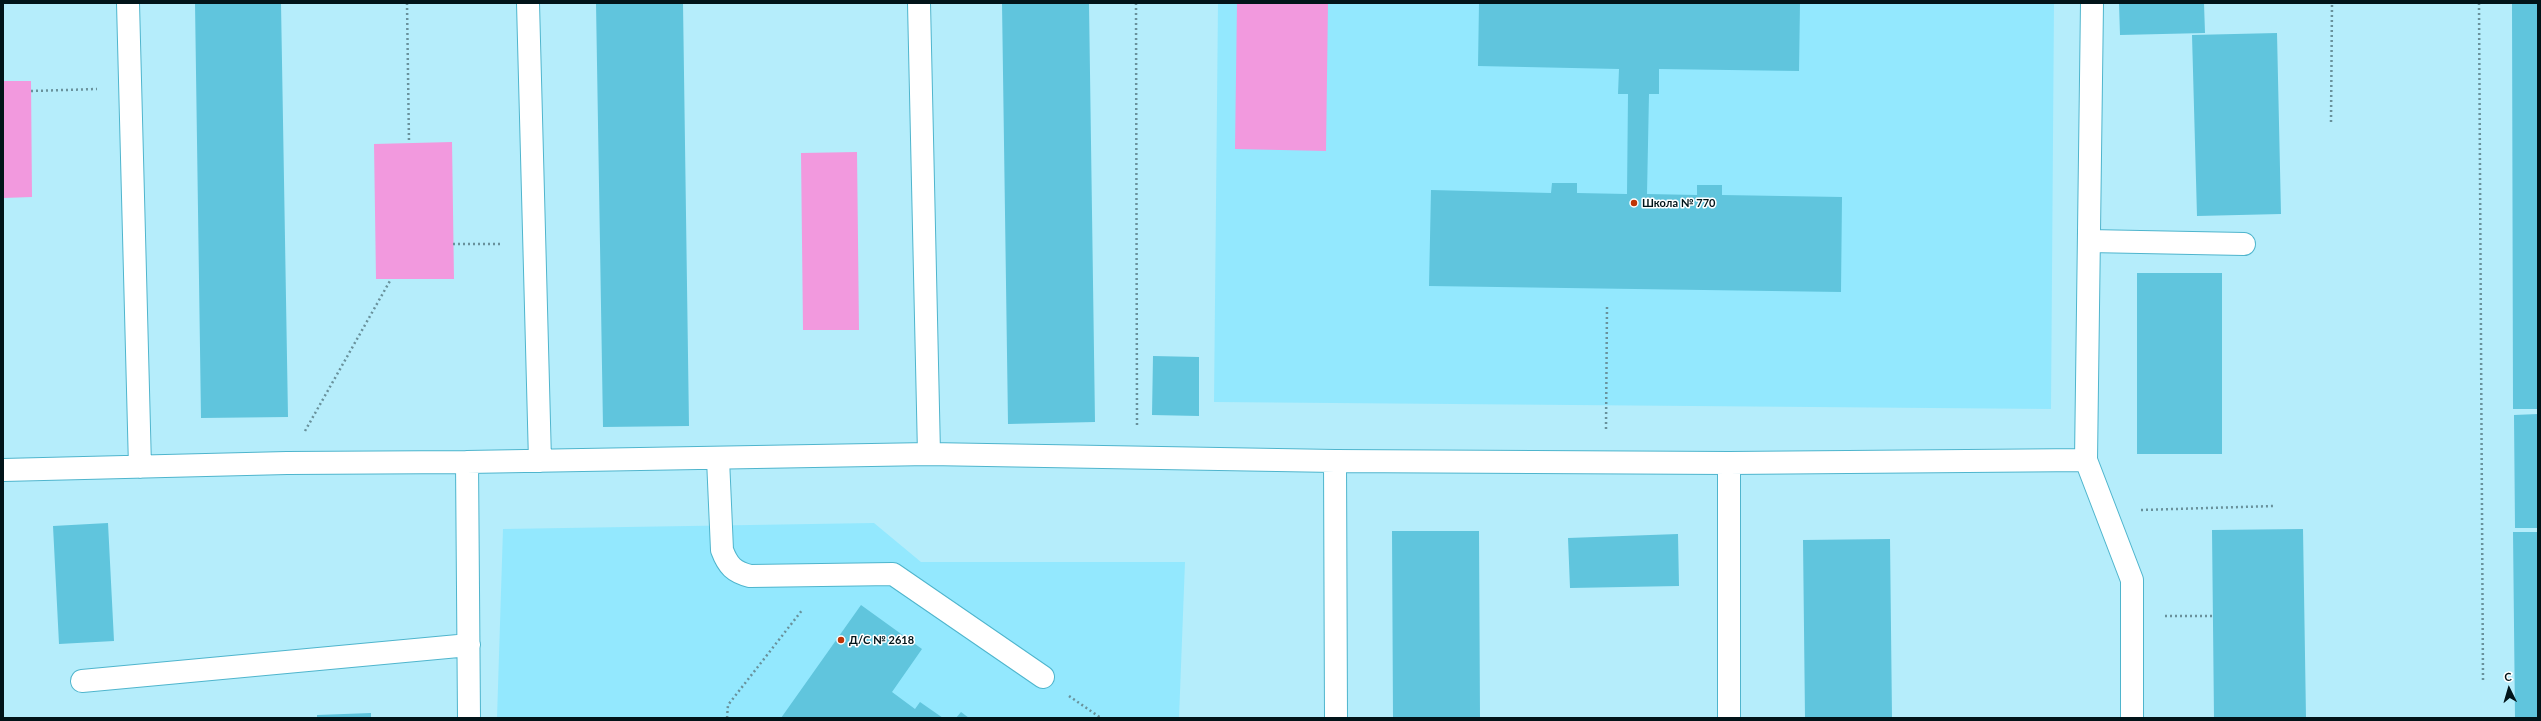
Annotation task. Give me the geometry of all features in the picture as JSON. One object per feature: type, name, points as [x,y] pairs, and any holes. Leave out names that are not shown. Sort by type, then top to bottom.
[{"type":"lane","points":[[128,3],[140,467]]},
{"type":"lane","points":[[528,3],[540,461]]},
{"type":"lane","points":[[919,3],[929,454]]},
{"type":"lane","points":[[2092,3],[2086,460],[2132,580],[2132,718]]},
{"type":"lane","points":[[2088,242],[2244,244]]},
{"type":"lane","points":[[3,470],[287,462],[468,462],[718,459],[929,454],[1334,461],[1729,463],[2086,460]]},
{"type":"lane","points":[[718,459],[722,550],[727,562],[737,572],[750,576],[893,574],[1043,677]]},
{"type":"lane","points":[[1334,461],[1336,718]]},
{"type":"lane","points":[[468,462],[469,718]]},
{"type":"lane","points":[[1729,463],[1729,718]]},
{"type":"lane","points":[[82,682],[469,645]]},
{"type":"path","points":[[407,3],[409,143]]},
{"type":"path","points":[[1136,3],[1138,426]]},
{"type":"path","points":[[2332,3],[2332,122]]},
{"type":"path","points":[[2479,3],[2483,680]]},
{"type":"path","points":[[31,91],[130,88]]},
{"type":"path","points":[[453,244],[534,244]]},
{"type":"path","points":[[287,462],[391,279]]},
{"type":"path","points":[[1606,434],[1607,307]]},
{"type":"path","points":[[2108,516],[2121,510],[2275,506]]},
{"type":"path","points":[[727,718],[728,705],[830,575]]},
{"type":"path","points":[[2132,616],[2213,616]]},
{"type":"path","points":[[1043,677],[1101,718]]},
{"type":"shaded area","name":"Школа № 770","points":[[1218,3],[2054,3],[2051,409],[1214,402]]},
{"type":"shaded area","points":[[1237,3],[1328,3],[1326,151],[1235,149]]},
{"type":"shaded area","points":[[3,81],[31,81],[32,197],[3,198]]},
{"type":"shaded area","points":[[452,142],[454,279],[376,279],[374,144]]},
{"type":"shaded area","points":[[857,152],[859,330],[803,330],[801,153]]},
{"type":"shaded area","name":"Д/C № 2618","points":[[874,523],[921,562],[1185,562],[1179,718],[497,718],[503,529]]},
{"type":"building","points":[[195,3],[281,3],[288,417],[201,418]]},
{"type":"building","points":[[596,3],[683,3],[689,426],[603,427]]},
{"type":"building","points":[[1002,3],[1089,3],[1095,422],[1008,424]]},
{"type":"building","points":[[1479,3],[1800,3],[1799,71],[1659,69],[1659,94],[1649,94],[1647,194],[1697,195],[1697,185],[1722,185],[1722,195],[1842,197],[1841,292],[1429,286],[1431,190],[1551,193],[1552,183],[1577,183],[1577,193],[1627,194],[1628,94],[1618,94],[1619,69],[1478,66]]},
{"type":"building","points":[[2119,3],[2204,3],[2205,33],[2120,35]]},
{"type":"building","points":[[2512,3],[2538,3],[2538,409],[2513,409]]},
{"type":"building","points":[[2277,33],[2281,214],[2197,216],[2192,35]]},
{"type":"building","points":[[2137,273],[2222,273],[2222,454],[2137,454]]},
{"type":"building","points":[[1153,356],[1199,357],[1199,416],[1152,415]]},
{"type":"building","points":[[2538,414],[2538,528],[2515,528],[2514,415]]},
{"type":"building","points":[[108,523],[114,641],[59,644],[53,526]]},
{"type":"building","points":[[2303,529],[2306,718],[2214,718],[2212,530]]},
{"type":"building","points":[[1392,531],[1479,531],[1480,718],[1393,718]]},
{"type":"building","points":[[2513,532],[2538,532],[2538,718],[2515,718]]},
{"type":"building","points":[[1678,534],[1679,586],[1570,588],[1568,538]]},
{"type":"building","points":[[1890,539],[1892,718],[1805,718],[1803,540]]},
{"type":"building","points":[[861,605],[922,649],[892,692],[915,709],[920,702],[943,718],[781,718]]},
{"type":"building","points":[[961,712],[969,718],[956,718]]},
{"type":"building","points":[[371,713],[371,718],[317,718],[317,715]]},
{"type":"place","name":"Школа № 770","points":[[1634,203]]},
{"type":"place","name":"Д/C № 2618","points":[[841,640]]}]
